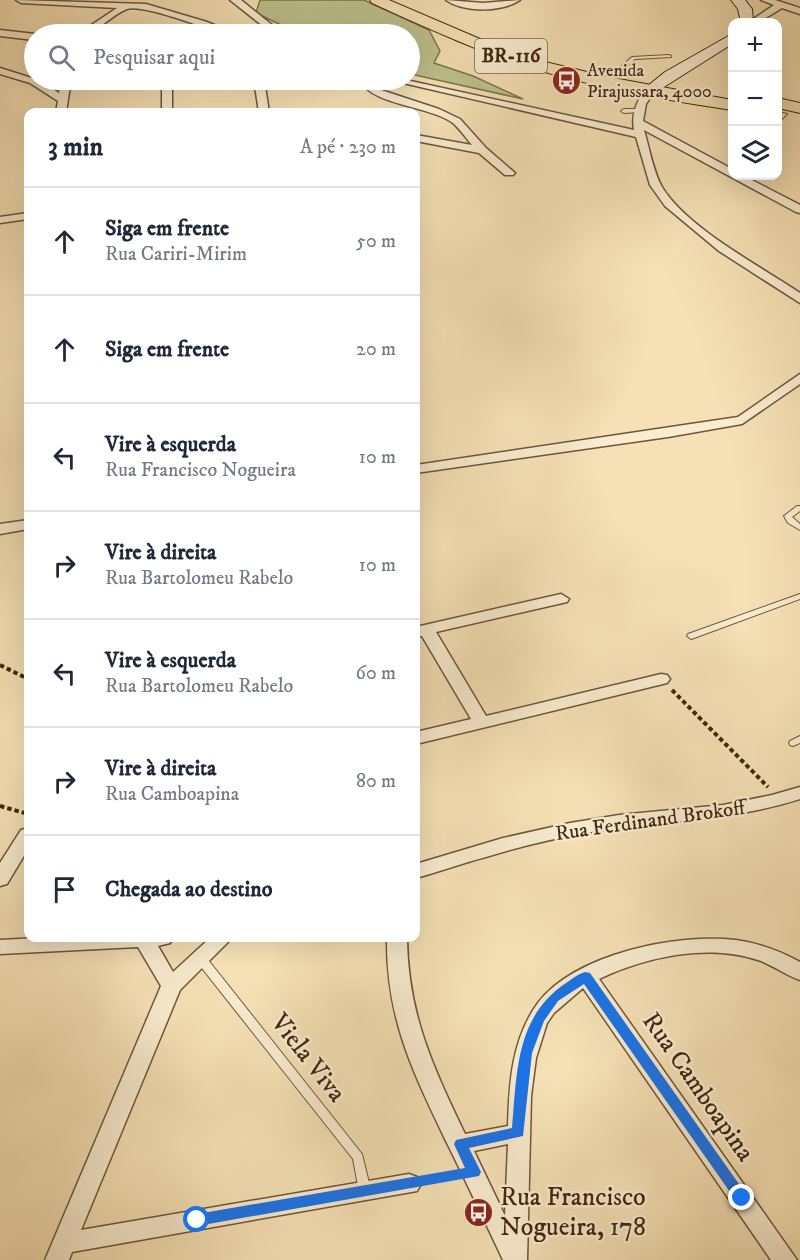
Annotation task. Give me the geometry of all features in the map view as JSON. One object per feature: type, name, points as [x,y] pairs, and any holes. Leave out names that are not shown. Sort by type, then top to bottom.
[{"type":"main road","name":"BR-116","points":[[377,0],[474,43],[535,64],[728,94]]},
{"type":"main road","name":"BR-116","points":[[414,0],[473,30],[514,44],[728,104]]},
{"type":"main road","points":[[783,114],[800,108]]},
{"type":"street","points":[[21,0],[153,8],[202,24]]},
{"type":"street","points":[[98,24],[140,0]]},
{"type":"street","points":[[235,0],[265,24]]},
{"type":"street","points":[[451,0],[476,8],[514,0]]},
{"type":"street","points":[[738,0],[745,9],[746,18]]},
{"type":"street","points":[[766,0],[800,11]]},
{"type":"street","points":[[760,18],[779,6]]},
{"type":"street","points":[[0,33],[24,36]]},
{"type":"street","points":[[728,41],[657,85],[643,100],[638,117],[640,135],[657,189],[687,222],[800,299]]},
{"type":"street","points":[[0,71],[24,78]]},
{"type":"street","points":[[420,86],[640,135]]},
{"type":"street","points":[[48,90],[63,100]]},
{"type":"street","points":[[62,108],[64,90]]},
{"type":"street","points":[[166,108],[167,90]]},
{"type":"street","points":[[261,90],[264,108]]},
{"type":"street","points":[[373,90],[451,118],[482,150],[509,173]]},
{"type":"street","points":[[638,117],[728,171]]},
{"type":"street","points":[[420,139],[482,150]]},
{"type":"street","points":[[744,180],[800,210]]},
{"type":"street","points":[[0,220],[24,217]]},
{"type":"street","points":[[420,468],[668,433],[742,420],[800,378]]},
{"type":"street","points":[[0,529],[24,526]]},
{"type":"street","points":[[480,722],[421,630],[561,599]]},
{"type":"street","points":[[420,737],[661,679]]},
{"type":"street","name":"Rua Ferdinand Brokoff","points":[[420,870],[487,849],[592,825],[745,809],[800,793]]},
{"type":"street","points":[[0,879],[24,841]]},
{"type":"street","points":[[0,947],[85,942]]},
{"type":"street","points":[[154,942],[171,986]]},
{"type":"street","points":[[60,1251],[171,986],[218,942]]},
{"type":"street","points":[[397,942],[397,966],[405,1012],[420,1063],[515,1260]]},
{"type":"street","points":[[515,1260],[519,1172],[518,1132],[526,1053],[538,1020],[554,997],[585,976],[648,953],[709,945],[754,950],[788,964],[800,972]]},
{"type":"street","name":"Rua Camboapina","points":[[585,976],[785,1260]]},
{"type":"street","points":[[461,1144],[518,1132]]},
{"type":"street","points":[[60,1251],[409,1184]]},
{"type":"lane","points":[[617,72],[634,58],[669,56]]},
{"type":"lane","points":[[624,111],[638,117]]},
{"type":"lane","points":[[800,507],[788,516],[800,528]]},
{"type":"lane","points":[[691,636],[800,596]]},
{"type":"lane","name":"Viela Viva","points":[[201,959],[358,1157],[365,1191]]},
{"type":"path","points":[[0,665],[24,677]]},
{"type":"path","points":[[661,679],[780,800]]},
{"type":"path","points":[[0,806],[24,813]]},
{"type":"path","points":[[409,1184],[474,1172]]},
{"type":"green space","points":[[260,0],[364,0],[416,24],[279,24],[256,13]]},
{"type":"green space","points":[[420,26],[429,30],[440,51],[434,63],[473,76],[523,99],[420,76]]},
{"type":"place","name":"Avenida Pirajussara, 4000","points":[[566,81]]},
{"type":"place","name":"Rua Francisco Nogueira, 178","points":[[479,1212]]},
{"type":"route","points":[[197,1220],[474,1172],[461,1144],[518,1132],[526,1053],[538,1020],[554,997],[585,976],[742,1198]]}]
